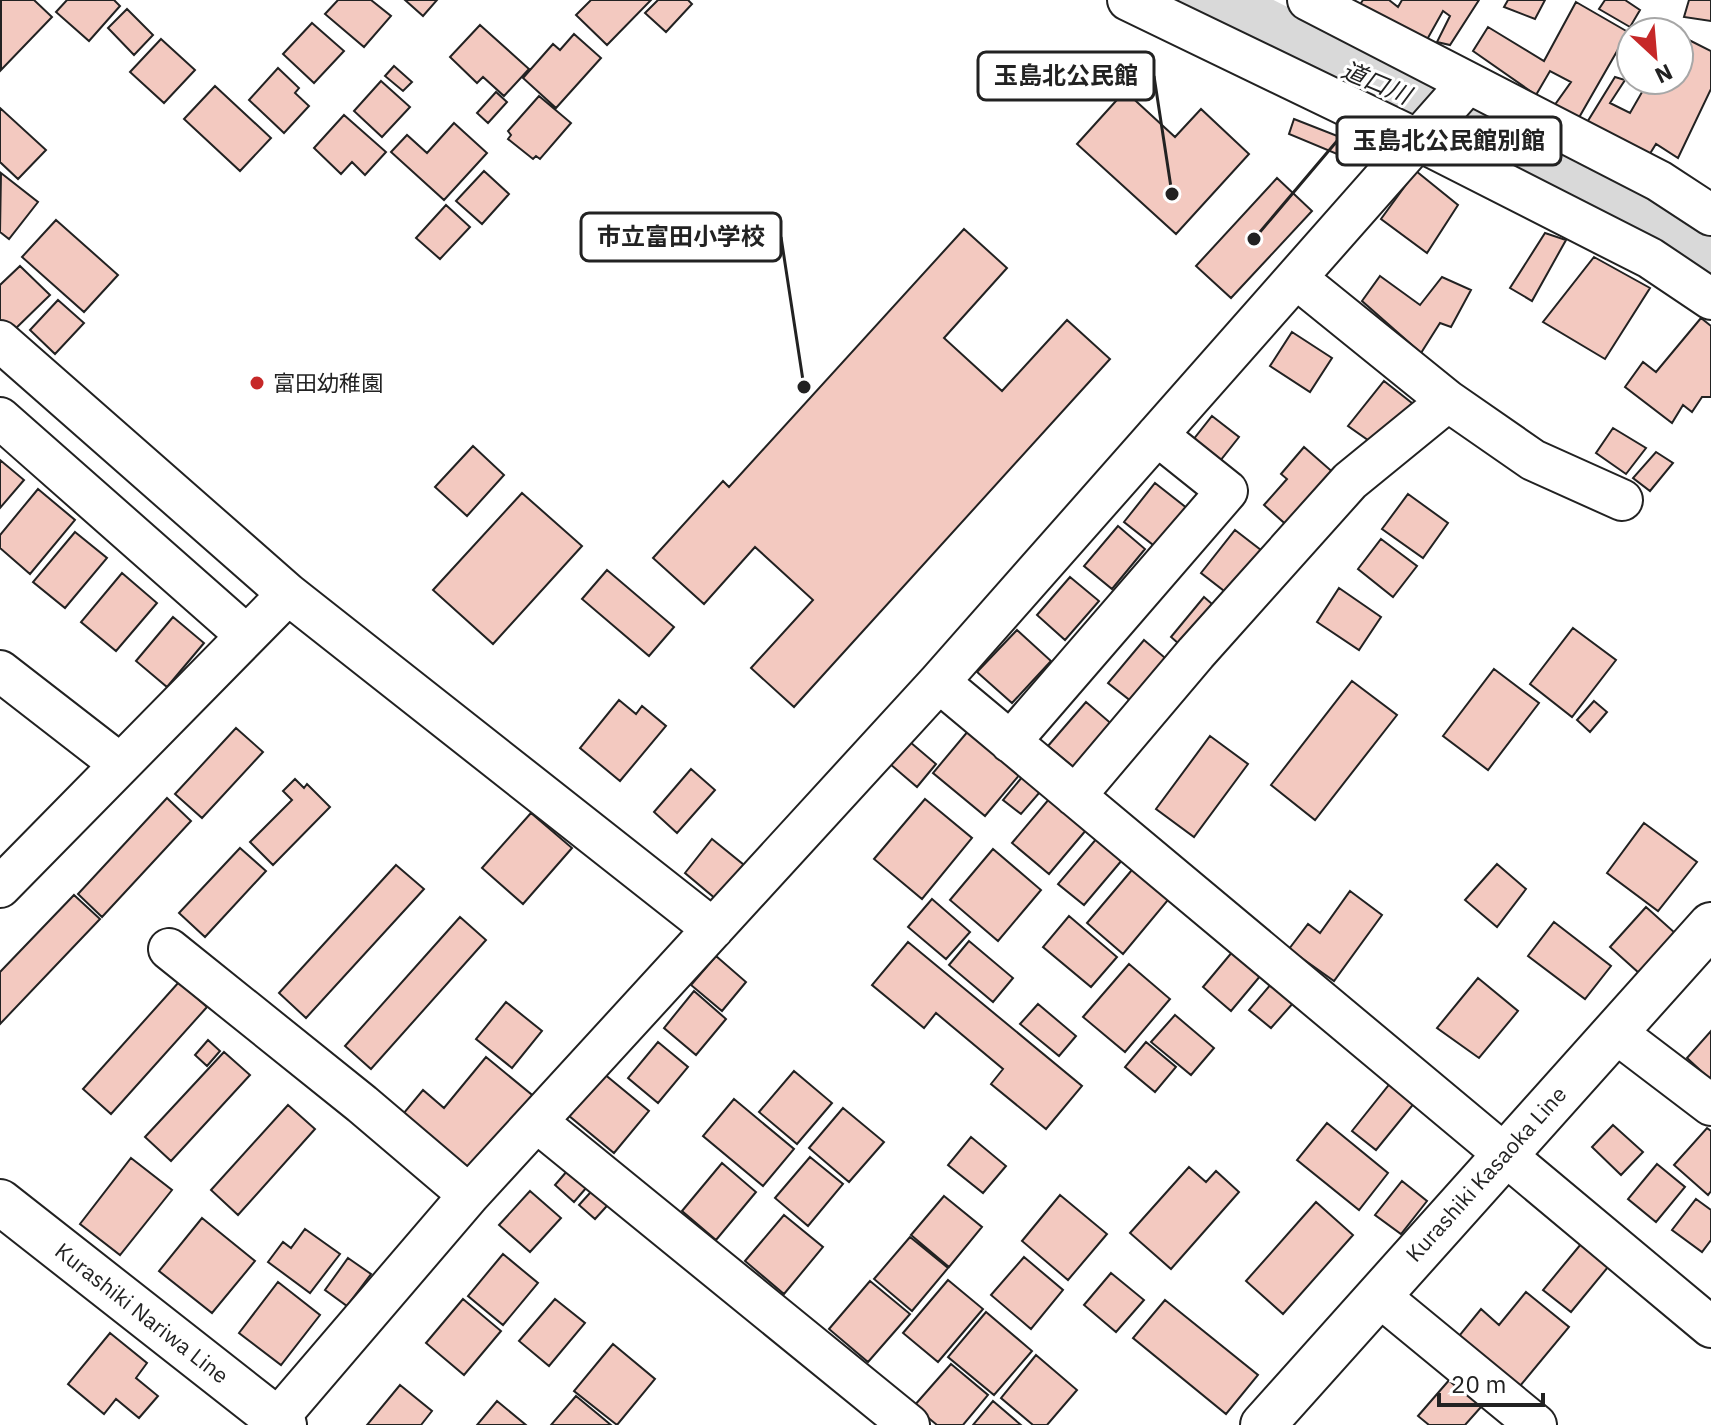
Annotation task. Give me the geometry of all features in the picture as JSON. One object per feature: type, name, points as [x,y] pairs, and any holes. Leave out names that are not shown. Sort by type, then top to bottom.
[{"type":"main road","name":"Kurashiki Kasaoka Line","points":[[1263,1425],[1711,925]]},
{"type":"main road","name":"Kurashiki Nariwa Line","points":[[0,1202],[277,1423]]},
{"type":"street","points":[[1128,0],[1420,138],[1650,258],[1711,299]]},
{"type":"street","points":[[1312,1],[1659,181],[1711,215]]},
{"type":"street","points":[[277,1423],[469,1195],[939,682],[1467,84]]},
{"type":"street","points":[[1296,278],[1448,401],[1533,460],[1622,500]]},
{"type":"street","points":[[0,341],[288,594],[713,929]]},
{"type":"street","points":[[1075,796],[1196,653],[1350,481],[1448,401]]},
{"type":"street","points":[[0,418],[246,635]]},
{"type":"street","points":[[1010,742],[1227,491],[1157,435]]},
{"type":"street","points":[[0,887],[288,594]]},
{"type":"street","points":[[0,671],[120,764]]},
{"type":"street","points":[[939,682],[1711,1327]]},
{"type":"street","points":[[169,949],[362,1104],[469,1195]]},
{"type":"street","points":[[1615,1032],[1711,1105]]},
{"type":"street","points":[[537,1122],[909,1425]]},
{"type":"street","points":[[1378,1295],[1536,1425]]},
{"type":"building","points":[[1,0],[34,0],[52,17],[1,70]]},
{"type":"building","points":[[67,0],[114,0],[120,6],[89,41],[56,12]]},
{"type":"building","points":[[338,0],[371,0],[391,16],[364,47],[325,14]]},
{"type":"building","points":[[405,0],[437,0],[423,16]]},
{"type":"building","points":[[591,0],[651,0],[607,45],[576,15]]},
{"type":"building","points":[[658,0],[688,0],[692,4],[666,32],[645,13]]},
{"type":"building","points":[[1363,0],[1389,0],[1398,7],[1402,0],[1479,0],[1450,45],[1437,42],[1450,16],[1443,11],[1424,45],[1355,12]]},
{"type":"building","points":[[1508,0],[1545,0],[1535,19],[1504,7]]},
{"type":"building","points":[[1605,0],[1625,0],[1640,10],[1636,16],[1615,18],[1599,9]]},
{"type":"building","points":[[1689,0],[1711,0],[1711,21],[1684,16]]},
{"type":"building","points":[[1576,2],[1615,24],[1615,55],[1577,121],[1554,106],[1571,82],[1550,71],[1536,95],[1473,51],[1488,27],[1544,61]]},
{"type":"building","points":[[127,9],[153,35],[134,55],[108,28]]},
{"type":"building","points":[[312,23],[344,51],[314,83],[283,54]]},
{"type":"building","points":[[480,25],[529,69],[504,96],[483,77],[477,83],[450,57]]},
{"type":"building","points":[[574,34],[601,58],[556,108],[523,78],[553,44],[560,50]]},
{"type":"building","points":[[161,39],[195,70],[164,103],[130,72]]},
{"type":"building","points":[[1695,43],[1711,51],[1711,89],[1678,158],[1656,144],[1646,160],[1586,124],[1615,77],[1615,95],[1610,103],[1630,113],[1640,96],[1695,96]]},
{"type":"building","points":[[394,66],[412,82],[403,91],[385,76]]},
{"type":"building","points":[[278,68],[299,88],[295,93],[309,106],[284,133],[249,100]]},
{"type":"building","points":[[381,81],[410,107],[382,137],[354,111]]},
{"type":"building","points":[[215,86],[271,138],[240,171],[184,119]]},
{"type":"building","points":[[1125,91],[1175,137],[1201,109],[1249,154],[1176,234],[1077,144]]},
{"type":"building","points":[[496,92],[507,102],[488,123],[477,113]]},
{"type":"building","points":[[539,96],[571,123],[540,159],[536,156],[533,159],[508,139],[511,135],[508,131]]},
{"type":"building","points":[[0,108],[46,150],[18,179],[0,162]]},
{"type":"building","points":[[344,115],[386,152],[365,175],[352,162],[341,174],[314,148]]},
{"type":"building","points":[[1294,119],[1368,148],[1361,164],[1289,134]]},
{"type":"building","points":[[454,123],[487,153],[444,200],[391,152],[407,135],[427,153]]},
{"type":"building","points":[[484,171],[509,194],[482,224],[456,201]]},
{"type":"building","points":[[1416,171],[1458,205],[1427,253],[1381,219]]},
{"type":"building","points":[[1,173],[38,202],[9,239],[0,232]]},
{"type":"building","points":[[1277,178],[1312,211],[1231,298],[1196,266]]},
{"type":"building","points":[[446,205],[470,227],[440,259],[416,238]]},
{"type":"building","points":[[56,220],[118,275],[84,312],[22,257]]},
{"type":"building","points":[[964,229],[1007,268],[944,338],[1002,391],[1067,320],[1110,359],[794,707],[751,668],[813,600],[755,547],[704,604],[653,558],[723,481],[729,487]]},
{"type":"building","points":[[1545,233],[1566,240],[1532,301],[1510,288]]},
{"type":"building","points":[[1594,257],[1650,288],[1605,359],[1543,322]]},
{"type":"building","points":[[20,266],[50,295],[12,332],[0,320],[0,285]]},
{"type":"building","points":[[1380,276],[1420,305],[1442,277],[1471,290],[1451,327],[1440,323],[1421,353],[1362,301]]},
{"type":"building","points":[[58,300],[84,323],[55,354],[30,330]]},
{"type":"building","points":[[1701,318],[1711,326],[1711,397],[1702,397],[1692,412],[1683,405],[1672,423],[1625,387],[1643,362],[1656,372]]},
{"type":"building","points":[[1292,332],[1332,358],[1310,392],[1270,366]]},
{"type":"building","points":[[1384,381],[1417,407],[1385,452],[1348,426]]},
{"type":"building","points":[[1212,416],[1239,437],[1216,466],[1189,445]]},
{"type":"building","points":[[1613,428],[1646,448],[1626,474],[1596,453]]},
{"type":"building","points":[[473,446],[504,475],[467,516],[435,487]]},
{"type":"building","points":[[1304,447],[1336,475],[1290,528],[1264,505],[1287,479],[1281,474]]},
{"type":"building","points":[[1656,452],[1673,463],[1650,491],[1633,478]]},
{"type":"building","points":[[0,460],[24,480],[0,508]]},
{"type":"building","points":[[1155,483],[1188,509],[1157,548],[1124,522]]},
{"type":"building","points":[[38,489],[75,520],[30,574],[0,548],[0,535]]},
{"type":"building","points":[[522,493],[582,546],[493,644],[433,590]]},
{"type":"building","points":[[1408,494],[1448,523],[1423,558],[1382,529]]},
{"type":"building","points":[[1118,526],[1145,549],[1112,589],[1084,566]]},
{"type":"building","points":[[1235,530],[1266,554],[1232,597],[1201,573]]},
{"type":"building","points":[[75,532],[107,558],[65,608],[33,582]]},
{"type":"building","points":[[1381,539],[1417,566],[1393,597],[1358,569]]},
{"type":"building","points":[[607,570],[674,627],[649,656],[582,599]]},
{"type":"building","points":[[122,573],[157,603],[116,651],[81,622]]},
{"type":"building","points":[[1070,577],[1099,601],[1065,640],[1037,615]]},
{"type":"building","points":[[1339,588],[1381,617],[1359,650],[1317,622]]},
{"type":"building","points":[[1204,597],[1219,610],[1186,650],[1171,637]]},
{"type":"building","points":[[173,617],[204,643],[167,687],[136,661]]},
{"type":"building","points":[[1573,628],[1616,660],[1572,717],[1530,684]]},
{"type":"building","points":[[1017,630],[1051,661],[1012,703],[977,672]]},
{"type":"building","points":[[1144,640],[1171,663],[1136,705],[1108,683]]},
{"type":"building","points":[[1494,669],[1539,703],[1488,770],[1443,736]]},
{"type":"building","points":[[1352,681],[1397,715],[1315,820],[1271,785]]},
{"type":"building","points":[[619,700],[636,714],[642,706],[666,726],[620,781],[580,748]]},
{"type":"building","points":[[1594,701],[1607,712],[1590,732],[1577,720]]},
{"type":"building","points":[[1086,702],[1114,726],[1077,770],[1048,746]]},
{"type":"building","points":[[974,724],[1026,767],[985,816],[933,773]]},
{"type":"building","points":[[236,728],[263,752],[202,818],[175,794]]},
{"type":"building","points":[[1210,736],[1248,764],[1194,837],[1156,809]]},
{"type":"building","points":[[910,742],[936,764],[917,787],[890,764]]},
{"type":"building","points":[[691,769],[715,790],[677,833],[654,812]]},
{"type":"building","points":[[1028,770],[1046,785],[1021,814],[1003,800]]},
{"type":"building","points":[[295,779],[304,788],[307,784],[330,807],[273,865],[250,842],[292,800],[283,791]]},
{"type":"building","points":[[1055,792],[1092,823],[1049,874],[1012,843]]},
{"type":"building","points":[[167,798],[191,821],[102,917],[78,894]]},
{"type":"building","points":[[925,799],[972,838],[922,899],[874,859]]},
{"type":"building","points":[[531,813],[572,848],[523,904],[482,868]]},
{"type":"building","points":[[1644,823],[1697,862],[1658,911],[1607,873]]},
{"type":"building","points":[[1103,831],[1128,853],[1084,905],[1058,884]]},
{"type":"building","points":[[712,839],[744,865],[716,899],[685,873]]},
{"type":"building","points":[[240,848],[266,871],[205,937],[179,913]]},
{"type":"building","points":[[993,849],[1041,890],[998,941],[950,900]]},
{"type":"building","points":[[1137,864],[1173,894],[1123,954],[1087,923]]},
{"type":"building","points":[[1497,864],[1526,889],[1497,927],[1465,900]]},
{"type":"building","points":[[396,865],[424,889],[306,1018],[279,993]]},
{"type":"building","points":[[1350,891],[1382,915],[1334,981],[1289,949],[1308,924],[1320,933]]},
{"type":"building","points":[[74,895],[100,919],[0,1024],[0,972]]},
{"type":"building","points":[[932,899],[970,932],[946,959],[908,927]]},
{"type":"building","points":[[1646,907],[1675,933],[1639,973],[1610,947]]},
{"type":"building","points":[[1069,916],[1117,957],[1091,987],[1043,947]]},
{"type":"building","points":[[460,917],[486,940],[371,1069],[345,1046]]},
{"type":"building","points":[[1554,922],[1611,966],[1585,999],[1528,956]]},
{"type":"building","points":[[969,941],[1013,978],[993,1002],[949,965]]},
{"type":"building","points":[[908,942],[1082,1086],[1046,1129],[991,1084],[1003,1069],[936,1013],[924,1028],[872,985]]},
{"type":"building","points":[[1238,945],[1266,969],[1231,1011],[1203,987]]},
{"type":"building","points":[[716,956],[746,982],[722,1011],[691,985]]},
{"type":"building","points":[[1129,964],[1170,999],[1125,1052],[1083,1017]]},
{"type":"building","points":[[1478,978],[1518,1011],[1479,1058],[1437,1028]]},
{"type":"building","points":[[179,982],[207,1007],[111,1114],[83,1089]]},
{"type":"building","points":[[1272,983],[1294,1002],[1271,1028],[1249,1010]]},
{"type":"building","points":[[694,991],[726,1019],[696,1055],[664,1028]]},
{"type":"building","points":[[506,1002],[542,1031],[512,1068],[476,1039]]},
{"type":"building","points":[[1038,1004],[1076,1036],[1059,1056],[1020,1024]]},
{"type":"building","points":[[1175,1015],[1214,1048],[1191,1075],[1151,1042]]},
{"type":"building","points":[[1711,1031],[1711,1080],[1687,1058]]},
{"type":"building","points":[[208,1040],[220,1051],[207,1066],[195,1055]]},
{"type":"building","points":[[658,1042],[688,1067],[658,1103],[628,1078]]},
{"type":"building","points":[[1146,1042],[1176,1067],[1155,1092],[1125,1067]]},
{"type":"building","points":[[224,1052],[250,1075],[171,1161],[145,1137]]},
{"type":"building","points":[[486,1057],[537,1099],[475,1173],[403,1114],[423,1090],[444,1108]]},
{"type":"building","points":[[794,1071],[832,1103],[797,1144],[759,1112]]},
{"type":"building","points":[[603,1073],[649,1111],[614,1153],[568,1115]]},
{"type":"building","points":[[1392,1081],[1416,1101],[1376,1150],[1352,1131]]},
{"type":"building","points":[[734,1099],[794,1149],[763,1186],[703,1136]]},
{"type":"building","points":[[288,1105],[315,1129],[238,1215],[211,1190]]},
{"type":"building","points":[[843,1108],[884,1142],[849,1182],[809,1148]]},
{"type":"building","points":[[1327,1123],[1388,1173],[1359,1210],[1297,1160]]},
{"type":"building","points":[[1613,1125],[1643,1152],[1621,1175],[1592,1147]]},
{"type":"building","points":[[1707,1128],[1711,1131],[1711,1191],[1708,1195],[1674,1165]]},
{"type":"building","points":[[971,1137],[1006,1166],[983,1193],[948,1165]]},
{"type":"building","points":[[810,1157],[843,1184],[808,1226],[775,1198]]},
{"type":"building","points":[[131,1158],[172,1190],[120,1255],[80,1224]]},
{"type":"building","points":[[574,1163],[593,1180],[574,1202],[555,1185]]},
{"type":"building","points":[[722,1163],[756,1192],[716,1240],[682,1211]]},
{"type":"building","points":[[1657,1164],[1685,1187],[1656,1222],[1628,1199]]},
{"type":"building","points":[[1189,1167],[1206,1182],[1216,1171],[1239,1192],[1171,1269],[1130,1233]]},
{"type":"building","points":[[1402,1181],[1427,1201],[1401,1234],[1375,1215]]},
{"type":"building","points":[[599,1183],[615,1197],[595,1219],[579,1205]]},
{"type":"building","points":[[530,1191],[561,1218],[530,1252],[499,1225]]},
{"type":"building","points":[[1060,1195],[1107,1234],[1068,1280],[1022,1241]]},
{"type":"building","points":[[944,1196],[982,1227],[949,1267],[911,1235]]},
{"type":"building","points":[[1696,1199],[1711,1210],[1711,1240],[1702,1252],[1672,1230]]},
{"type":"building","points":[[1316,1202],[1353,1235],[1283,1314],[1246,1281]]},
{"type":"building","points":[[784,1215],[823,1247],[784,1294],[745,1261]]},
{"type":"building","points":[[202,1218],[255,1261],[212,1313],[159,1271]]},
{"type":"building","points":[[305,1229],[340,1254],[310,1293],[268,1262],[283,1242],[291,1248]]},
{"type":"building","points":[[910,1237],[948,1268],[912,1311],[874,1279]]},
{"type":"building","points":[[1581,1244],[1608,1267],[1571,1312],[1543,1290]]},
{"type":"building","points":[[503,1254],[538,1283],[503,1325],[468,1296]]},
{"type":"building","points":[[1024,1257],[1063,1290],[1031,1329],[991,1295]]},
{"type":"building","points":[[348,1258],[371,1274],[347,1306],[325,1290]]},
{"type":"building","points":[[1111,1273],[1144,1300],[1116,1332],[1084,1305]]},
{"type":"building","points":[[948,1280],[983,1309],[938,1362],[903,1333]]},
{"type":"building","points":[[870,1281],[910,1314],[868,1362],[829,1329]]},
{"type":"building","points":[[278,1282],[320,1315],[281,1365],[239,1333]]},
{"type":"building","points":[[1526,1292],[1569,1327],[1520,1386],[1459,1336],[1481,1309],[1499,1325]]},
{"type":"building","points":[[463,1299],[501,1331],[464,1375],[426,1343]]},
{"type":"building","points":[[555,1299],[585,1323],[549,1366],[519,1341]]},
{"type":"building","points":[[1165,1300],[1258,1375],[1226,1414],[1133,1338]]},
{"type":"building","points":[[986,1312],[1032,1351],[994,1395],[948,1357]]},
{"type":"building","points":[[110,1333],[147,1363],[136,1378],[158,1396],[139,1418],[116,1399],[104,1414],[68,1384]]},
{"type":"building","points":[[613,1344],[655,1379],[617,1425],[574,1391]]},
{"type":"building","points":[[1036,1355],[1077,1390],[1047,1425],[1033,1425],[1001,1398]]},
{"type":"building","points":[[951,1364],[988,1395],[963,1425],[937,1425],[914,1406]]},
{"type":"building","points":[[1457,1371],[1489,1398],[1465,1425],[1429,1425],[1418,1416]]},
{"type":"building","points":[[400,1385],[432,1411],[421,1425],[367,1425]]},
{"type":"building","points":[[576,1396],[611,1425],[551,1425]]},
{"type":"building","points":[[497,1401],[526,1425],[477,1425]]},
{"type":"building","points":[[993,1401],[1021,1425],[973,1425]]},
{"type":"waterway","name":"道口川","points":[[1205,0],[1343,70],[1537,150],[1711,266]]},
{"type":"place","name":"玉島北公民館","points":[[1172,194]]},
{"type":"place","name":"玉島北公民館別館","points":[[1254,239]]},
{"type":"place","name":"富田幼稚園","points":[[257,383]]},
{"type":"place","name":"市立富田小学校","points":[[804,387]]}]
